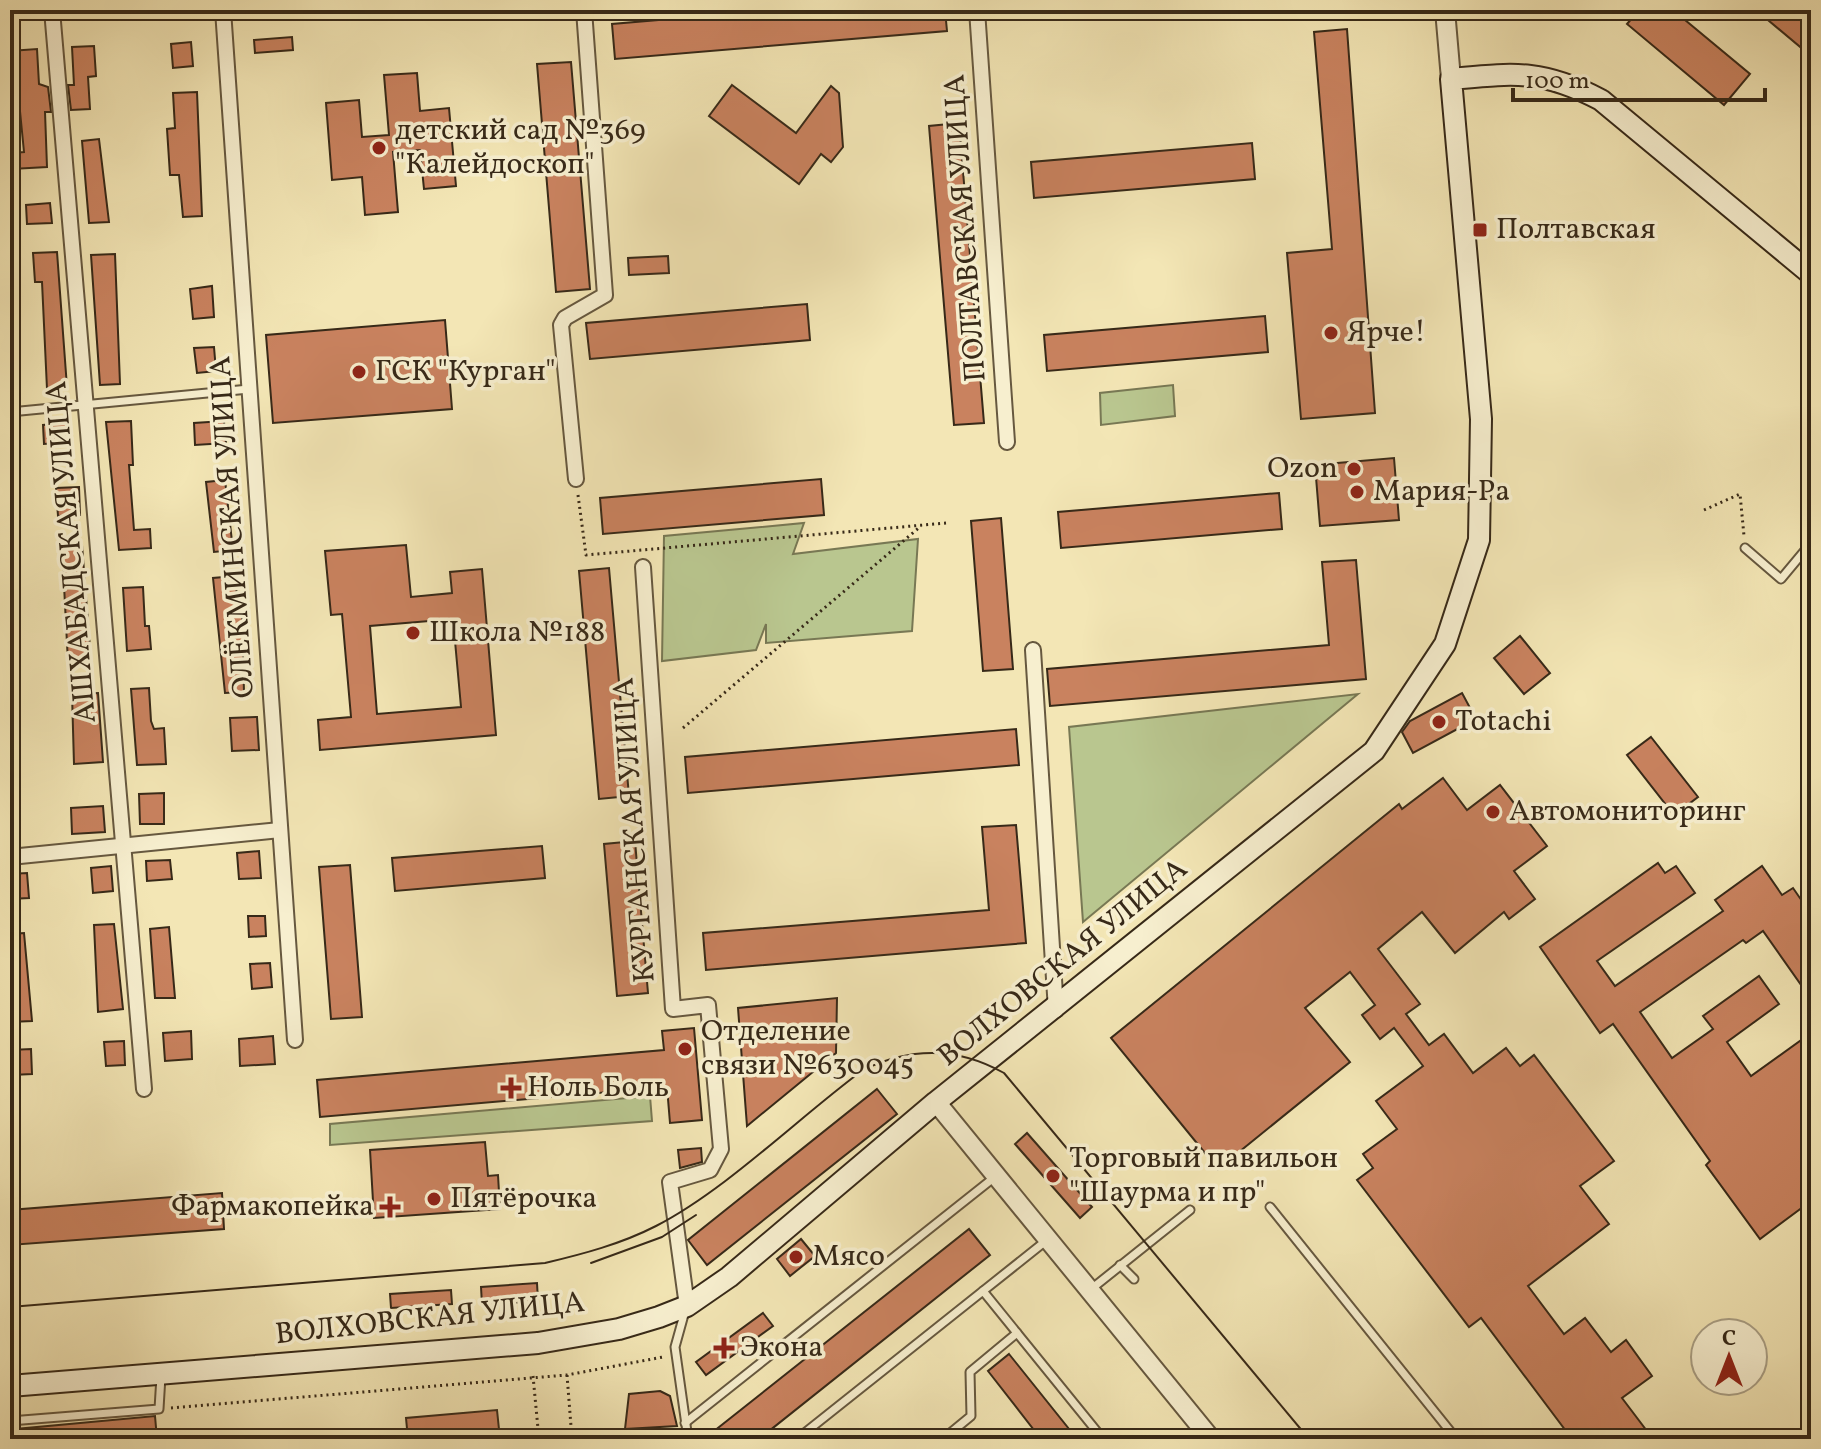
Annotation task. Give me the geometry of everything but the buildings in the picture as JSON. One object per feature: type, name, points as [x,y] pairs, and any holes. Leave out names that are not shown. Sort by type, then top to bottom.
[{"type":"main road","points":[[1451,79],[1511,73],[1550,78],[1563,80],[1601,100],[1811,274]]},
{"type":"main road","name":"ВОЛХОВСКАЯ УЛИЦА","points":[[10,1386],[538,1343],[619,1329],[687,1306],[729,1277],[936,1102],[1056,1010],[1374,751],[1445,644],[1479,540],[1481,419],[1451,79]]},
{"type":"street","name":"АШХАБАДСКАЯ УЛИЦА","points":[[52,10],[144,1089]]},
{"type":"street","name":"ОЛЁКМИНСКАЯ УЛИЦА","points":[[223,10],[295,1040]]},
{"type":"street","points":[[576,479],[561,325],[565,318],[605,295],[584,10]]},
{"type":"street","name":"ПОЛТАВСКАЯ УЛИЦА","points":[[977,10],[1007,442]]},
{"type":"street","name":"ВОЛХОВСКАЯ УЛИЦА","points":[[1445,10],[1451,79]]},
{"type":"street","name":"КУРГАНСКАЯ УЛИЦА","points":[[643,567],[673,1009],[708,1005],[721,1149],[710,1170],[670,1182],[687,1306]]},
{"type":"street","points":[[1033,650],[1056,1010]]},
{"type":"street","points":[[10,857],[280,830]]},
{"type":"street","points":[[936,1102],[1211,1439]]},
{"type":"lane","points":[[10,412],[249,389]]},
{"type":"lane","points":[[1745,548],[1781,579],[1811,543]]},
{"type":"lane","points":[[685,1423],[998,1175]]},
{"type":"lane","points":[[1270,1207],[1450,1431],[1440,1439]]},
{"type":"lane","points":[[1090,1290],[1190,1210]]},
{"type":"lane","points":[[797,1439],[1049,1238]]},
{"type":"lane","points":[[1120,1265],[1134,1279]]},
{"type":"lane","points":[[983,1291],[1103,1439]]},
{"type":"lane","points":[[687,1306],[675,1347],[688,1439]]},
{"type":"lane","points":[[943,1439],[971,1416],[970,1372],[1017,1333]]},
{"type":"lane","points":[[10,1421],[159,1409],[161,1374]]},
{"type":"path","points":[[576,479],[586,555],[946,523]]},
{"type":"path","points":[[1704,510],[1740,494],[1745,548]]},
{"type":"path","points":[[683,728],[924,524]]},
{"type":"path","points":[[159,1409],[567,1375],[660,1359],[675,1347]]},
{"type":"path","points":[[567,1375],[572,1439]]},
{"type":"path","points":[[533,1376],[539,1439]]},
{"type":"green space","points":[[1173,385],[1175,416],[1101,425],[1100,393]]},
{"type":"green space","points":[[804,523],[793,554],[918,539],[912,631],[766,643],[766,624],[756,650],[662,661],[664,536]]},
{"type":"green space","points":[[1358,694],[1083,922],[1069,727]]},
{"type":"green space","points":[[650,1096],[652,1121],[330,1145],[330,1124]]},
{"type":"tram line","points":[[10,1307],[545,1263],[573,1256],[629,1238],[682,1211],[735,1173],[863,1070],[898,1057],[934,1053],[969,1058],[1004,1073],[1309,1439]]},
{"type":"tram line","points":[[591,1263],[662,1237],[696,1215]]},
{"type":"place","name":"детский сад №369 \"Калейдоскоп\"","points":[[379,148]]},
{"type":"place","name":"Полтавская","points":[[1480,230]]},
{"type":"place","name":"Ярче!","points":[[1331,333]]},
{"type":"place","name":"ГСК \"Курган\"","points":[[359,372]]},
{"type":"place","name":"Ozon","points":[[1354,469]]},
{"type":"place","name":"Мария-Ра","points":[[1357,492]]},
{"type":"place","name":"Школа №188","points":[[413,633]]},
{"type":"place","name":"Totachi","points":[[1439,722]]},
{"type":"place","name":"Автомониторинг","points":[[1493,812]]},
{"type":"place","name":"Отделение связи №630045","points":[[685,1049]]},
{"type":"place","name":"Ноль Боль","points":[[511,1088]]},
{"type":"place","name":"Торговый павильон \"Шаурма и пр\"","points":[[1053,1176]]},
{"type":"place","name":"Пятёрочка","points":[[434,1199]]},
{"type":"place","name":"Фармакопейка","points":[[390,1207]]},
{"type":"place","name":"Мясо","points":[[796,1257]]},
{"type":"place","name":"Экона","points":[[724,1348]]}]
